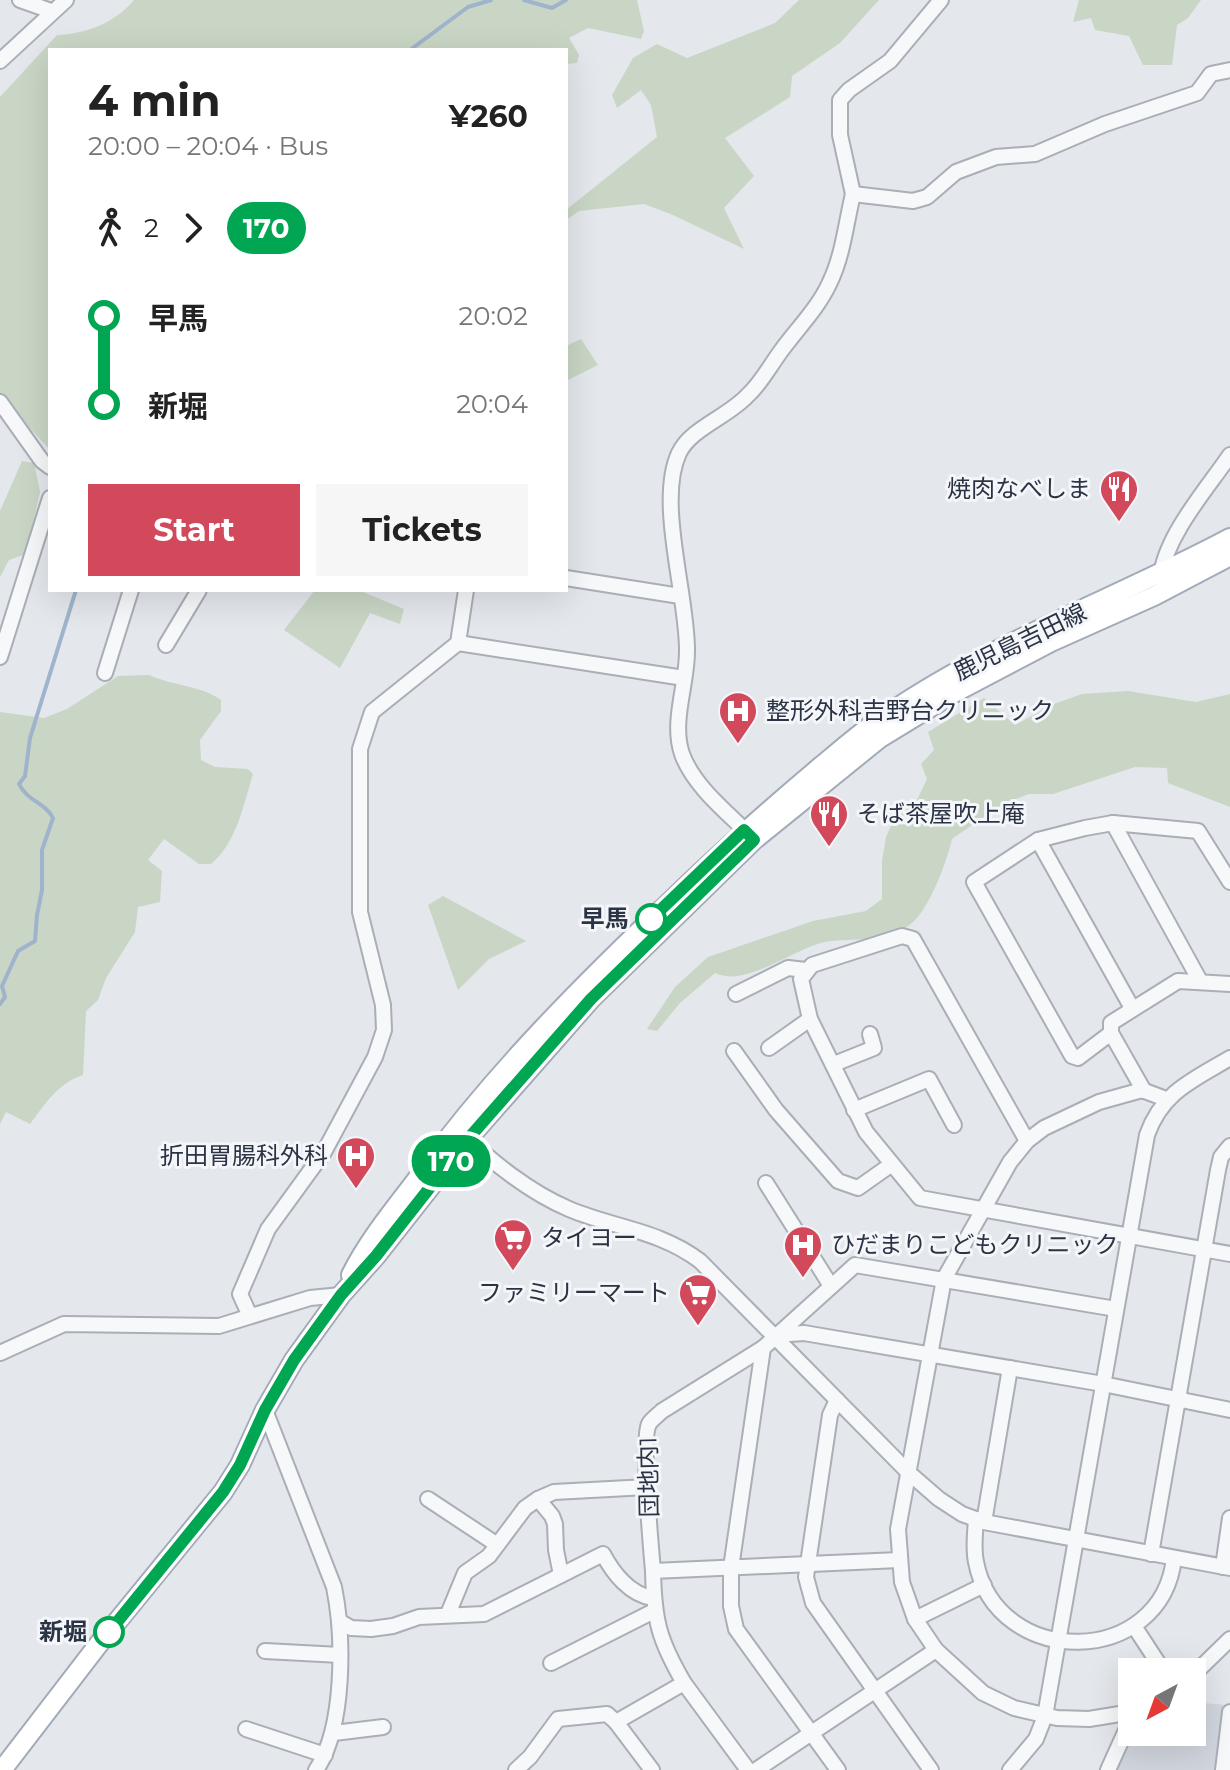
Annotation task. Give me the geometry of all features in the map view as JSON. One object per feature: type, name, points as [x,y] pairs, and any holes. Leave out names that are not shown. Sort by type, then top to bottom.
[{"type":"main road","name":"鹿児島吉田線","points":[[2,1770],[98,1645],[223,1492],[294,1360],[341,1295],[364,1249],[461,1133],[537,1033],[631,938],[872,725],[948,677],[1230,538]]},
{"type":"main road","name":"鹿児島吉田線","points":[[749,835],[880,738],[952,694],[1051,642],[1154,596],[1230,556]]},
{"type":"street","points":[[20,0],[51,11]]},
{"type":"street","points":[[0,61],[66,0]]},
{"type":"street","points":[[749,835],[694,776],[681,751],[678,732],[687,651],[672,520],[672,475],[680,452],[693,434],[727,415],[750,394],[830,283],[853,194],[847,179],[840,135],[840,100],[890,61],[941,0]]},
{"type":"street","points":[[853,194],[913,201],[927,197],[956,172],[996,157],[1035,154],[1105,124],[1197,93],[1211,74],[1230,70]]},
{"type":"street","points":[[0,402],[48,466]]},
{"type":"street","points":[[1161,574],[1164,556],[1176,534],[1230,455]]},
{"type":"street","points":[[0,657],[48,504]]},
{"type":"street","points":[[568,578],[680,596]]},
{"type":"street","points":[[105,673],[130,592]]},
{"type":"street","points":[[166,645],[198,592]]},
{"type":"street","points":[[250,1316],[240,1294],[268,1229],[324,1152],[375,1057],[384,1030],[383,1005],[360,912],[360,749],[364,733],[372,712],[458,643],[466,592]]},
{"type":"street","points":[[458,643],[684,678]]},
{"type":"street","points":[[1113,823],[1200,981]]},
{"type":"street","points":[[1111,1033],[1078,1058],[1072,1056],[974,882],[1038,840],[1113,823],[1198,831],[1230,882]]},
{"type":"street","points":[[1038,840],[1132,1008]]},
{"type":"street","points":[[1027,1141],[913,939],[902,936],[812,965],[806,970],[801,979],[810,1019],[834,1064],[835,1073],[866,1132],[920,1198],[1230,1254]]},
{"type":"street","points":[[736,994],[788,968],[806,970]]},
{"type":"street","points":[[1144,1091],[1111,1033],[1111,1023],[1178,981],[1230,984]]},
{"type":"street","points":[[769,1048],[810,1019]]},
{"type":"street","points":[[834,1064],[874,1048],[870,1034]]},
{"type":"street","points":[[734,1051],[776,1110],[838,1181],[858,1188],[892,1164]]},
{"type":"street","points":[[1010,1770],[1036,1739],[1045,1716],[1147,1135],[1156,1111],[1166,1099],[1183,1085],[1230,1058]]},
{"type":"street","points":[[854,1110],[929,1079],[954,1125]]},
{"type":"street","points":[[1118,1716],[1089,1719],[1045,1716],[1014,1708],[983,1693],[936,1650],[915,1619],[902,1582],[898,1529],[944,1279],[1010,1162],[1027,1141],[1099,1102],[1144,1091],[1166,1099]]},
{"type":"street","points":[[461,1133],[494,1164],[550,1200],[679,1245],[700,1261],[775,1335],[909,1473],[962,1514],[1074,1540],[1226,1567],[1230,1518]]},
{"type":"street","points":[[1151,1554],[1203,1249],[1221,1157],[1230,1146]]},
{"type":"street","points":[[766,1183],[831,1286]]},
{"type":"street","points":[[838,1770],[736,1629],[731,1606],[731,1568],[763,1348],[855,1265],[1116,1309]]},
{"type":"street","points":[[0,1353],[64,1324],[219,1326],[310,1298],[341,1295]]},
{"type":"street","points":[[775,1335],[804,1333],[1103,1384],[1230,1410]]},
{"type":"street","name":"団地内1","points":[[748,1770],[684,1683],[664,1650],[654,1605],[646,1437],[648,1425],[673,1404],[763,1348]]},
{"type":"street","points":[[1010,1368],[974,1546],[984,1585],[1005,1614],[1028,1632],[1058,1642],[1104,1639],[1134,1626],[1162,1597],[1172,1578],[1174,1558]]},
{"type":"street","points":[[837,1400],[830,1415],[806,1577],[813,1603],[931,1770]]},
{"type":"street","points":[[265,1410],[334,1587],[339,1621],[340,1655],[334,1733],[316,1770]]},
{"type":"street","points":[[448,1614],[465,1573],[489,1556],[525,1508],[538,1499],[554,1492],[647,1487]]},
{"type":"street","points":[[428,1499],[496,1544]]},
{"type":"street","points":[[538,1499],[555,1524],[561,1575]]},
{"type":"street","points":[[339,1621],[351,1628],[371,1629],[393,1626],[419,1617],[484,1614],[603,1554],[610,1568],[635,1593],[654,1605],[551,1663]]},
{"type":"street","points":[[653,1571],[899,1560]]},
{"type":"street","points":[[915,1619],[984,1585]]},
{"type":"street","points":[[1134,1626],[1155,1658]]},
{"type":"street","points":[[1206,1662],[1230,1639]]},
{"type":"street","points":[[756,1770],[936,1650]]},
{"type":"street","points":[[265,1651],[340,1655]]},
{"type":"street","points":[[616,1722],[684,1683]]},
{"type":"street","points":[[1223,1770],[1230,1712]]},
{"type":"street","points":[[516,1770],[530,1757],[558,1719],[607,1714],[652,1770]]},
{"type":"street","points":[[334,1733],[383,1727]]},
{"type":"street","points":[[246,1729],[325,1755]]},
{"type":"street","points":[[1108,1770],[1118,1746]]},
{"type":"shaded area","points":[[1206,1703],[1226,1705],[1218,1770],[1115,1770],[1126,1746],[1206,1746]]},
{"type":"green space","points":[[134,0],[637,0],[644,31],[641,39],[588,28],[569,38],[579,55],[577,63],[568,64],[568,48],[48,48],[48,448],[0,396],[0,97],[57,35],[99,26]]},
{"type":"green space","points":[[799,0],[879,0],[840,43],[792,76],[790,97],[725,138],[754,176],[724,208],[744,249],[644,204],[579,211],[568,219],[568,208],[657,137],[651,105],[641,90],[617,108],[612,95],[633,58],[657,44],[687,58],[775,23]]},
{"type":"green space","points":[[1079,0],[1201,0],[1188,18],[1177,25],[1172,65],[1143,65],[1129,36],[1095,30],[1091,18],[1073,22]]},
{"type":"green space","points":[[581,339],[598,365],[568,380],[568,345]]},
{"type":"green space","points":[[22,461],[34,463],[40,492],[26,554],[9,560],[0,577],[0,511]]},
{"type":"green space","points":[[313,592],[363,592],[404,609],[400,624],[370,613],[340,668],[284,630]]},
{"type":"green space","points":[[149,675],[204,691],[221,700],[221,711],[200,740],[201,760],[215,767],[248,769],[253,774],[242,811],[227,845],[211,864],[199,864],[164,839],[148,860],[162,871],[160,902],[138,907],[135,932],[106,978],[98,1000],[86,1011],[83,1075],[59,1089],[30,1124],[6,1112],[0,1124],[0,712],[44,718],[67,709],[118,676]]},
{"type":"green space","points":[[1128,691],[1196,702],[1230,694],[1230,807],[1168,783],[1167,768],[1135,767],[1053,794],[1029,794],[1001,805],[952,839],[931,895],[919,915],[904,929],[874,938],[818,944],[742,975],[715,973],[680,1003],[657,1031],[647,1029],[675,987],[708,957],[813,921],[866,911],[882,899],[882,861],[886,837],[893,821],[917,800],[927,779],[921,764],[934,750],[928,732],[984,698],[1015,725],[1054,704],[1082,694]]},
{"type":"green space","points":[[443,896],[526,941],[489,959],[458,990],[428,905]]},
{"type":"waterway","points":[[413,48],[468,7],[491,0]]},
{"type":"waterway","points":[[524,0],[552,8],[566,0]]},
{"type":"waterway","points":[[0,1004],[5,997],[2,986],[18,951],[35,941],[42,890],[42,850],[53,818],[19,784],[25,776],[30,738],[75,592]]},
{"type":"bus line","name":"170","points":[[109,1632],[223,1492],[294,1360],[341,1295],[376,1256],[468,1139],[591,999],[754,840],[744,830],[651,919]]},
{"type":"place","name":"焼肉なべしま","points":[[1119,523]]},
{"type":"place","name":"整形外科吉野台クリニック","points":[[738,745]]},
{"type":"place","name":"そば茶屋吹上庵","points":[[829,848]]},
{"type":"place","name":"早馬","points":[[651,919]]},
{"type":"place","name":"折田胃腸科外科","points":[[356,1190]]},
{"type":"place","name":"タイヨー","points":[[513,1272]]},
{"type":"place","name":"ひだまりこどもクリニック","points":[[803,1279]]},
{"type":"place","name":"ファミリーマート","points":[[698,1327]]},
{"type":"place","name":"新堀","points":[[109,1632]]}]
